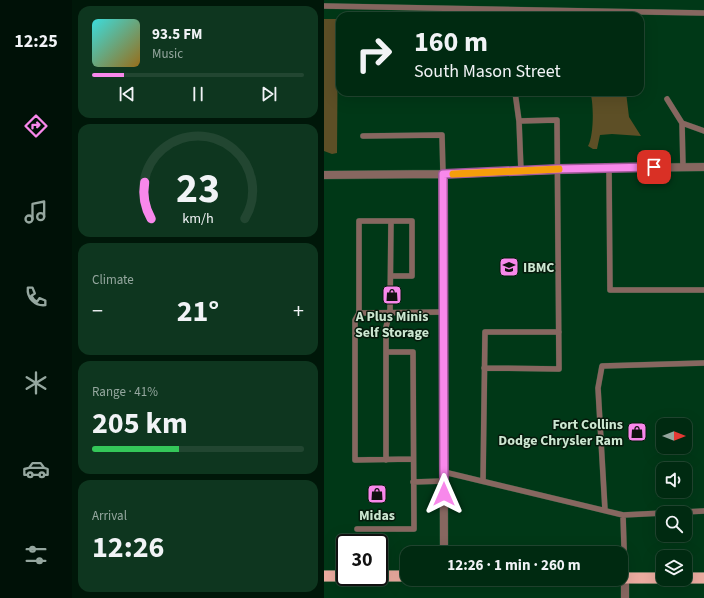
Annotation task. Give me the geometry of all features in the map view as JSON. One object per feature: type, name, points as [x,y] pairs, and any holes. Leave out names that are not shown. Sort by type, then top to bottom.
[{"type":"highway","points":[[324,576],[336,576]]},
{"type":"highway","points":[[388,576],[400,576]]},
{"type":"highway","points":[[628,578],[656,578]]},
{"type":"highway","points":[[692,578],[704,578]]},
{"type":"street","points":[[324,175],[443,174],[558,169],[704,167]]},
{"type":"street","points":[[443,174],[444,546]]},
{"type":"street","points":[[624,586],[625,598]]},
{"type":"lane","points":[[324,6],[704,13]]},
{"type":"lane","points":[[516,96],[519,121],[521,171]]},
{"type":"lane","points":[[667,99],[682,123],[683,167]]},
{"type":"lane","points":[[484,368],[559,369],[557,120],[519,121]]},
{"type":"lane","points":[[682,123],[704,131]]},
{"type":"lane","points":[[363,136],[442,135],[443,174]]},
{"type":"lane","points":[[609,168],[610,290],[704,290]]},
{"type":"lane","points":[[391,276],[412,276],[412,221],[359,221],[358,313],[355,320],[355,460],[413,459]]},
{"type":"lane","points":[[386,460],[386,327],[390,312],[391,221]]},
{"type":"lane","points":[[358,313],[443,312]]},
{"type":"lane","points":[[483,481],[484,332],[559,332]]},
{"type":"lane","points":[[357,529],[414,529],[413,352],[386,352]]},
{"type":"lane","points":[[605,510],[598,388],[602,366],[704,363]]},
{"type":"lane","points":[[413,482],[444,477],[483,481],[623,514],[704,510]]},
{"type":"lane","points":[[623,514],[623,546]]},
{"type":"shaded area","points":[[324,19],[336,19],[337,153],[332,154],[324,151]]},
{"type":"shaded area","points":[[626,96],[629,117],[641,136],[612,134],[600,135],[597,149],[593,149],[588,146],[593,119],[591,97]]},
{"type":"slow traffic","points":[[453,174],[559,169]]},
{"type":"place","name":"IBMC","points":[[509,267]]},
{"type":"place","name":"A Plus Minis Self Storage","points":[[392,295]]},
{"type":"place","name":"Fort Collins Dodge Chrysler Ram","points":[[637,432]]},
{"type":"place","name":"Midas","points":[[377,494]]},
{"type":"route","points":[[444,494],[443,174],[654,167]]}]
